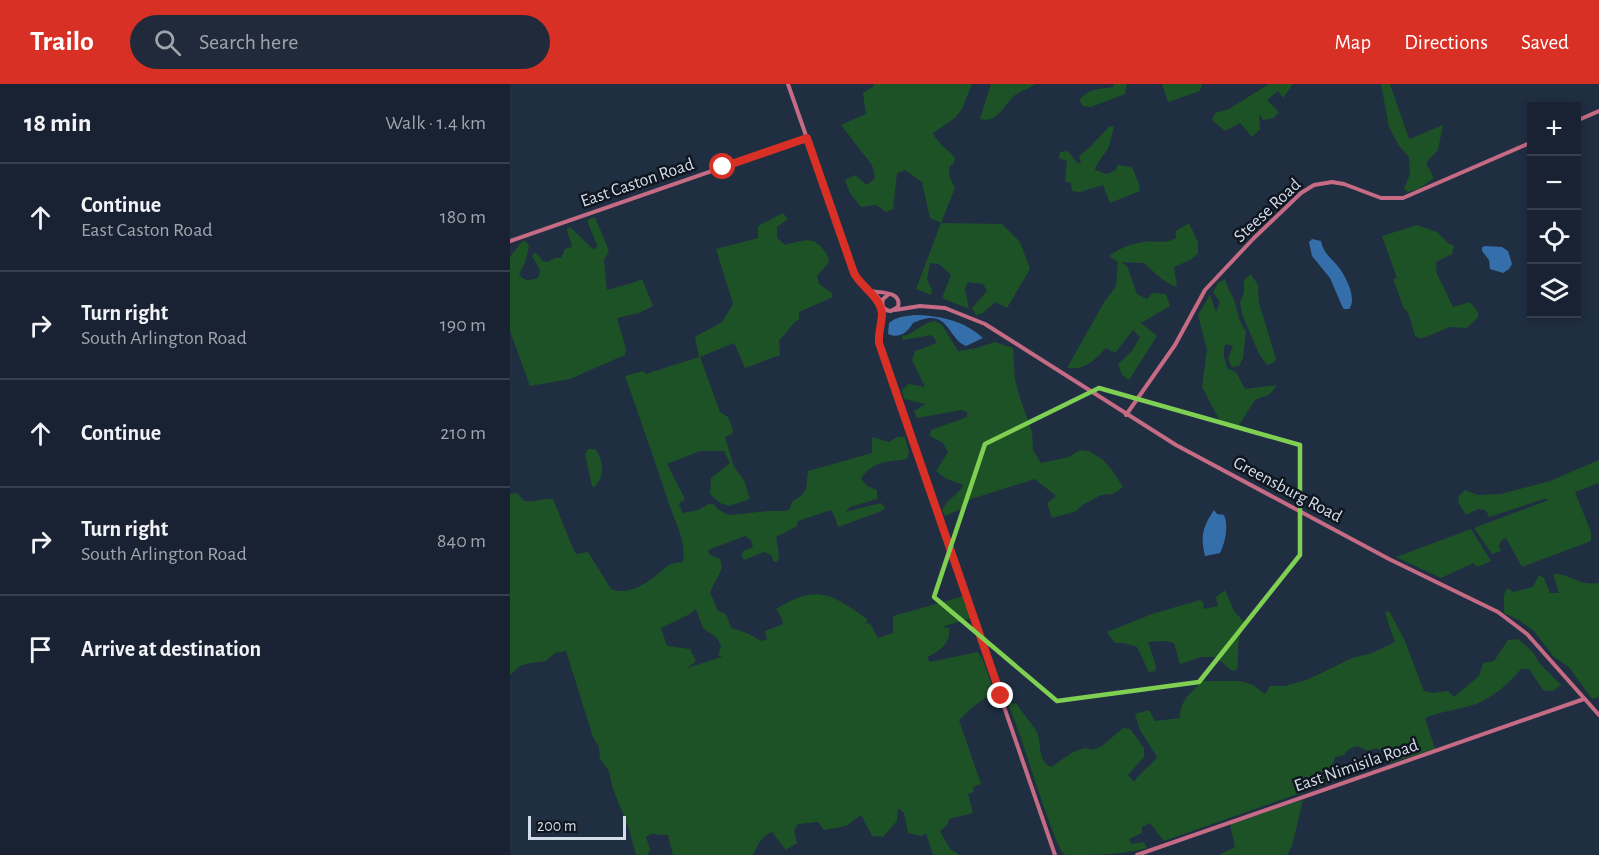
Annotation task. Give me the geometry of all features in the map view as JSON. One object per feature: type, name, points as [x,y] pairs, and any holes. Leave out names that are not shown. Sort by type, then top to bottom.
[{"type":"street","points":[[788,84],[854,273],[861,284],[872,291],[885,310],[893,311],[910,307]]},
{"type":"street","points":[[1581,119],[1599,111]]},
{"type":"street","name":"East Caston Road","points":[[510,241],[807,138]]},
{"type":"street","name":"Steese Road","points":[[1126,415],[1175,345],[1205,290],[1272,220],[1306,189],[1332,182],[1344,184],[1381,198],[1402,198],[1527,144]]},
{"type":"street","points":[[872,291],[895,295],[910,307]]},
{"type":"street","points":[[872,291],[882,312]]},
{"type":"street","points":[[889,294],[884,297],[882,304],[882,319],[878,330],[879,343],[1055,855]]},
{"type":"street","points":[[882,319],[898,307],[899,300]]},
{"type":"street","name":"Greensburg Road","points":[[910,307],[945,308],[993,329],[1176,445],[1368,548],[1505,616],[1535,642],[1599,715]]},
{"type":"street","name":"East Nimisila Road","points":[[1137,855],[1584,699]]},
{"type":"highlighted area","points":[[1099,388],[1300,445],[1300,555],[1199,682],[1057,701],[934,597],[985,444]]},
{"type":"green space","points":[[873,84],[972,84],[962,109],[955,118],[933,133],[955,158],[954,163],[950,166],[949,176],[955,188],[941,223],[930,218],[922,182],[905,170],[897,173],[893,209],[886,212],[876,205],[861,207],[850,193],[845,180],[855,175],[867,185],[875,178],[872,165],[841,125],[866,114],[863,93],[874,86]]},
{"type":"green space","points":[[991,84],[1035,84],[1014,96],[996,116],[986,120],[980,119]]},
{"type":"green space","points":[[1114,84],[1127,84],[1125,94],[1091,107],[1083,106],[1079,100],[1091,91],[1113,87]]},
{"type":"green space","points":[[1162,84],[1202,84],[1200,91],[1168,102]]},
{"type":"green space","points":[[1269,84],[1293,84],[1283,98],[1278,91],[1267,100],[1279,112],[1274,118],[1263,120],[1259,114],[1260,129],[1252,137],[1240,123],[1225,131],[1212,120],[1215,113],[1229,109]]},
{"type":"green space","points":[[1381,84],[1390,84],[1409,139],[1443,125],[1438,150],[1426,163],[1434,178],[1419,189],[1408,192],[1404,189],[1410,174],[1409,157],[1399,146],[1389,127]]},
{"type":"green space","points":[[1110,126],[1114,127],[1109,145],[1095,170],[1107,174],[1116,170],[1117,165],[1132,167],[1140,191],[1110,203],[1103,185],[1080,192],[1072,191],[1071,183],[1065,181],[1067,161],[1059,158],[1060,152],[1068,151],[1077,163],[1081,163],[1079,156]]},
{"type":"green space","points":[[783,213],[788,219],[777,227],[777,238],[785,245],[806,240],[820,245],[829,258],[828,263],[817,276],[819,284],[832,293],[833,297],[799,312],[799,319],[779,340],[780,355],[745,368],[734,343],[700,357],[720,412],[728,417],[733,430],[732,434],[725,437],[734,467],[744,480],[750,499],[729,506],[720,503],[710,494],[711,478],[730,463],[724,451],[700,451],[667,464],[684,497],[684,501],[679,505],[683,513],[698,510],[708,504],[713,504],[729,515],[786,511],[806,489],[808,471],[872,453],[872,437],[889,442],[897,437],[905,437],[909,452],[907,459],[876,465],[861,478],[867,486],[877,490],[877,499],[850,507],[845,512],[881,503],[885,508],[838,527],[831,510],[798,521],[797,526],[776,537],[779,558],[774,562],[771,555],[764,552],[744,560],[743,551],[753,547],[751,540],[745,536],[708,550],[710,555],[720,559],[722,568],[710,592],[718,611],[726,614],[731,628],[761,641],[767,639],[765,631],[783,624],[776,609],[802,596],[823,595],[843,603],[867,619],[864,624],[870,623],[878,638],[893,633],[893,616],[964,596],[971,618],[942,627],[949,628],[946,642],[927,657],[930,662],[978,652],[994,692],[959,720],[981,784],[973,787],[974,792],[968,794],[973,813],[949,819],[947,825],[940,831],[950,849],[960,855],[933,855],[926,833],[922,836],[908,833],[904,813],[898,808],[897,821],[883,837],[872,836],[861,815],[846,826],[824,830],[818,822],[798,824],[794,830],[797,843],[786,850],[772,832],[763,838],[753,855],[673,855],[668,835],[651,834],[646,837],[650,849],[648,855],[636,855],[609,771],[600,759],[599,747],[593,737],[566,651],[555,653],[546,661],[520,666],[510,675],[510,494],[517,493],[524,501],[553,499],[574,551],[577,554],[588,552],[611,589],[623,591],[636,588],[648,582],[669,565],[683,562],[680,532],[625,376],[643,371],[646,374],[699,357],[695,337],[722,322],[733,304],[716,249],[758,238],[758,226]],"holes":[[[696,609],[703,628],[717,638],[721,646],[718,655],[722,657],[687,668],[696,661],[690,649],[667,646],[661,628]]]},
{"type":"green space","points":[[595,217],[609,251],[604,260],[607,290],[642,279],[653,306],[639,313],[617,318],[626,349],[625,355],[570,379],[530,386],[510,331],[510,257],[525,240],[529,246],[519,275],[527,280],[538,278],[540,270],[532,256],[535,252],[543,261],[548,262],[561,258],[565,249],[572,247],[567,231],[570,227],[593,249],[596,248],[597,245],[588,223],[588,220]]},
{"type":"green space","points":[[941,223],[1002,224],[1020,242],[1030,269],[1007,308],[995,302],[983,313],[976,315],[972,308],[987,291],[983,284],[968,282],[965,289],[969,309],[942,298],[951,275],[939,264],[930,263],[927,280],[932,289],[931,295],[916,289]]},
{"type":"green space","points":[[1189,223],[1198,242],[1198,254],[1174,267],[1177,287],[1163,280],[1144,263],[1121,262],[1127,266],[1137,294],[1147,299],[1152,293],[1166,294],[1170,306],[1141,323],[1157,336],[1129,380],[1122,375],[1118,364],[1132,351],[1140,337],[1133,330],[1115,353],[1106,348],[1084,366],[1067,368],[1103,304],[1116,286],[1118,262],[1109,256],[1129,245],[1163,242],[1176,238],[1176,231]]},
{"type":"green space","points":[[1417,225],[1437,232],[1454,246],[1452,254],[1436,262],[1437,274],[1453,307],[1470,302],[1478,312],[1478,317],[1467,328],[1450,327],[1423,338],[1415,336],[1408,312],[1404,309],[1393,279],[1397,278],[1382,236]]},
{"type":"green space","points":[[1251,274],[1258,285],[1259,303],[1276,359],[1267,365],[1259,354],[1242,314],[1240,302],[1244,293],[1244,280]]},
{"type":"green space","points":[[1225,279],[1240,321],[1246,331],[1243,358],[1239,366],[1232,367],[1228,359],[1233,346],[1226,344],[1224,356],[1227,368],[1236,372],[1245,389],[1277,385],[1270,394],[1255,400],[1236,430],[1220,421],[1202,387],[1207,350],[1198,315],[1210,295],[1216,312],[1220,302],[1213,292],[1218,283]]},
{"type":"green space","points":[[935,321],[942,325],[958,351],[995,342],[1013,348],[1015,380],[1032,432],[1033,450],[1041,463],[1069,457],[1080,450],[1089,451],[1102,459],[1123,487],[1113,494],[1101,495],[1082,505],[1077,511],[1052,518],[1047,503],[1056,496],[1035,479],[971,499],[963,508],[945,516],[942,511],[944,507],[963,485],[945,478],[936,471],[948,452],[943,443],[930,436],[931,430],[967,417],[967,412],[961,410],[917,418],[914,411],[926,404],[904,399],[902,390],[909,384],[925,387],[912,360],[915,351],[937,343],[932,335],[903,340],[902,336]]},
{"type":"green space","points":[[588,449],[595,449],[602,463],[602,474],[594,487],[585,454]]},
{"type":"green space","points":[[1599,460],[1599,483],[1575,492],[1591,532],[1591,541],[1522,567],[1506,538],[1499,546],[1501,551],[1492,554],[1474,528],[1549,500],[1544,499],[1489,517],[1486,510],[1478,509],[1466,515],[1458,502],[1459,496],[1465,490],[1477,495],[1501,494],[1550,481]]},
{"type":"green space","points":[[1471,529],[1491,561],[1477,567],[1473,563],[1441,578],[1396,557]]},
{"type":"green space","points":[[1553,574],[1585,583],[1599,583],[1599,697],[1592,699],[1569,667],[1554,657],[1534,631],[1504,613],[1504,595],[1507,588],[1513,592],[1533,587],[1539,575],[1544,578],[1550,593],[1559,593]]},
{"type":"green space","points":[[1225,590],[1234,611],[1246,624],[1239,641],[1237,669],[1232,671],[1216,657],[1201,657],[1180,664],[1174,643],[1165,641],[1148,642],[1156,666],[1155,671],[1149,672],[1137,647],[1115,643],[1107,632],[1152,614],[1200,600],[1203,602],[1204,609],[1218,606],[1216,597]]},
{"type":"green space","points":[[1389,611],[1404,639],[1424,691],[1433,693],[1448,691],[1454,697],[1479,676],[1483,663],[1494,661],[1508,640],[1518,639],[1533,652],[1540,664],[1561,685],[1553,691],[1543,690],[1529,669],[1521,669],[1501,689],[1483,701],[1425,718],[1435,749],[1390,763],[1385,754],[1377,748],[1368,751],[1357,746],[1349,749],[1344,755],[1335,757],[1330,774],[1332,782],[1164,841],[1150,823],[1142,827],[1142,833],[1129,839],[1131,844],[1144,842],[1147,848],[1096,855],[1065,855],[1062,851],[1057,843],[1007,702],[1017,704],[1036,730],[1042,757],[1051,767],[1073,752],[1085,748],[1093,750],[1102,746],[1123,728],[1130,729],[1144,748],[1144,757],[1128,775],[1134,782],[1157,757],[1140,730],[1135,714],[1149,710],[1155,721],[1180,718],[1184,702],[1202,681],[1240,681],[1253,685],[1265,694],[1270,686],[1285,686],[1309,679],[1352,658],[1372,653],[1395,642],[1385,613]]},
{"type":"green space","points":[[1303,800],[1292,846],[1287,855],[1219,855],[1235,847],[1230,824]]},
{"type":"water","points":[[1312,239],[1321,241],[1326,253],[1345,278],[1352,295],[1349,309],[1344,309],[1330,278],[1312,256],[1309,242]]},
{"type":"water","points":[[1482,247],[1502,247],[1508,251],[1512,264],[1509,269],[1503,273],[1490,269],[1489,260],[1482,251]]},
{"type":"water","points":[[917,315],[952,320],[968,327],[983,338],[966,346],[954,337],[946,325],[934,318],[913,323],[908,330],[899,335],[888,334],[889,323],[895,319]]},
{"type":"water","points":[[1214,510],[1217,514],[1224,515],[1225,539],[1220,553],[1205,556],[1204,532],[1207,521]]},
{"type":"route","points":[[723,167],[807,138],[854,273],[881,308],[879,343],[1001,696]]}]
